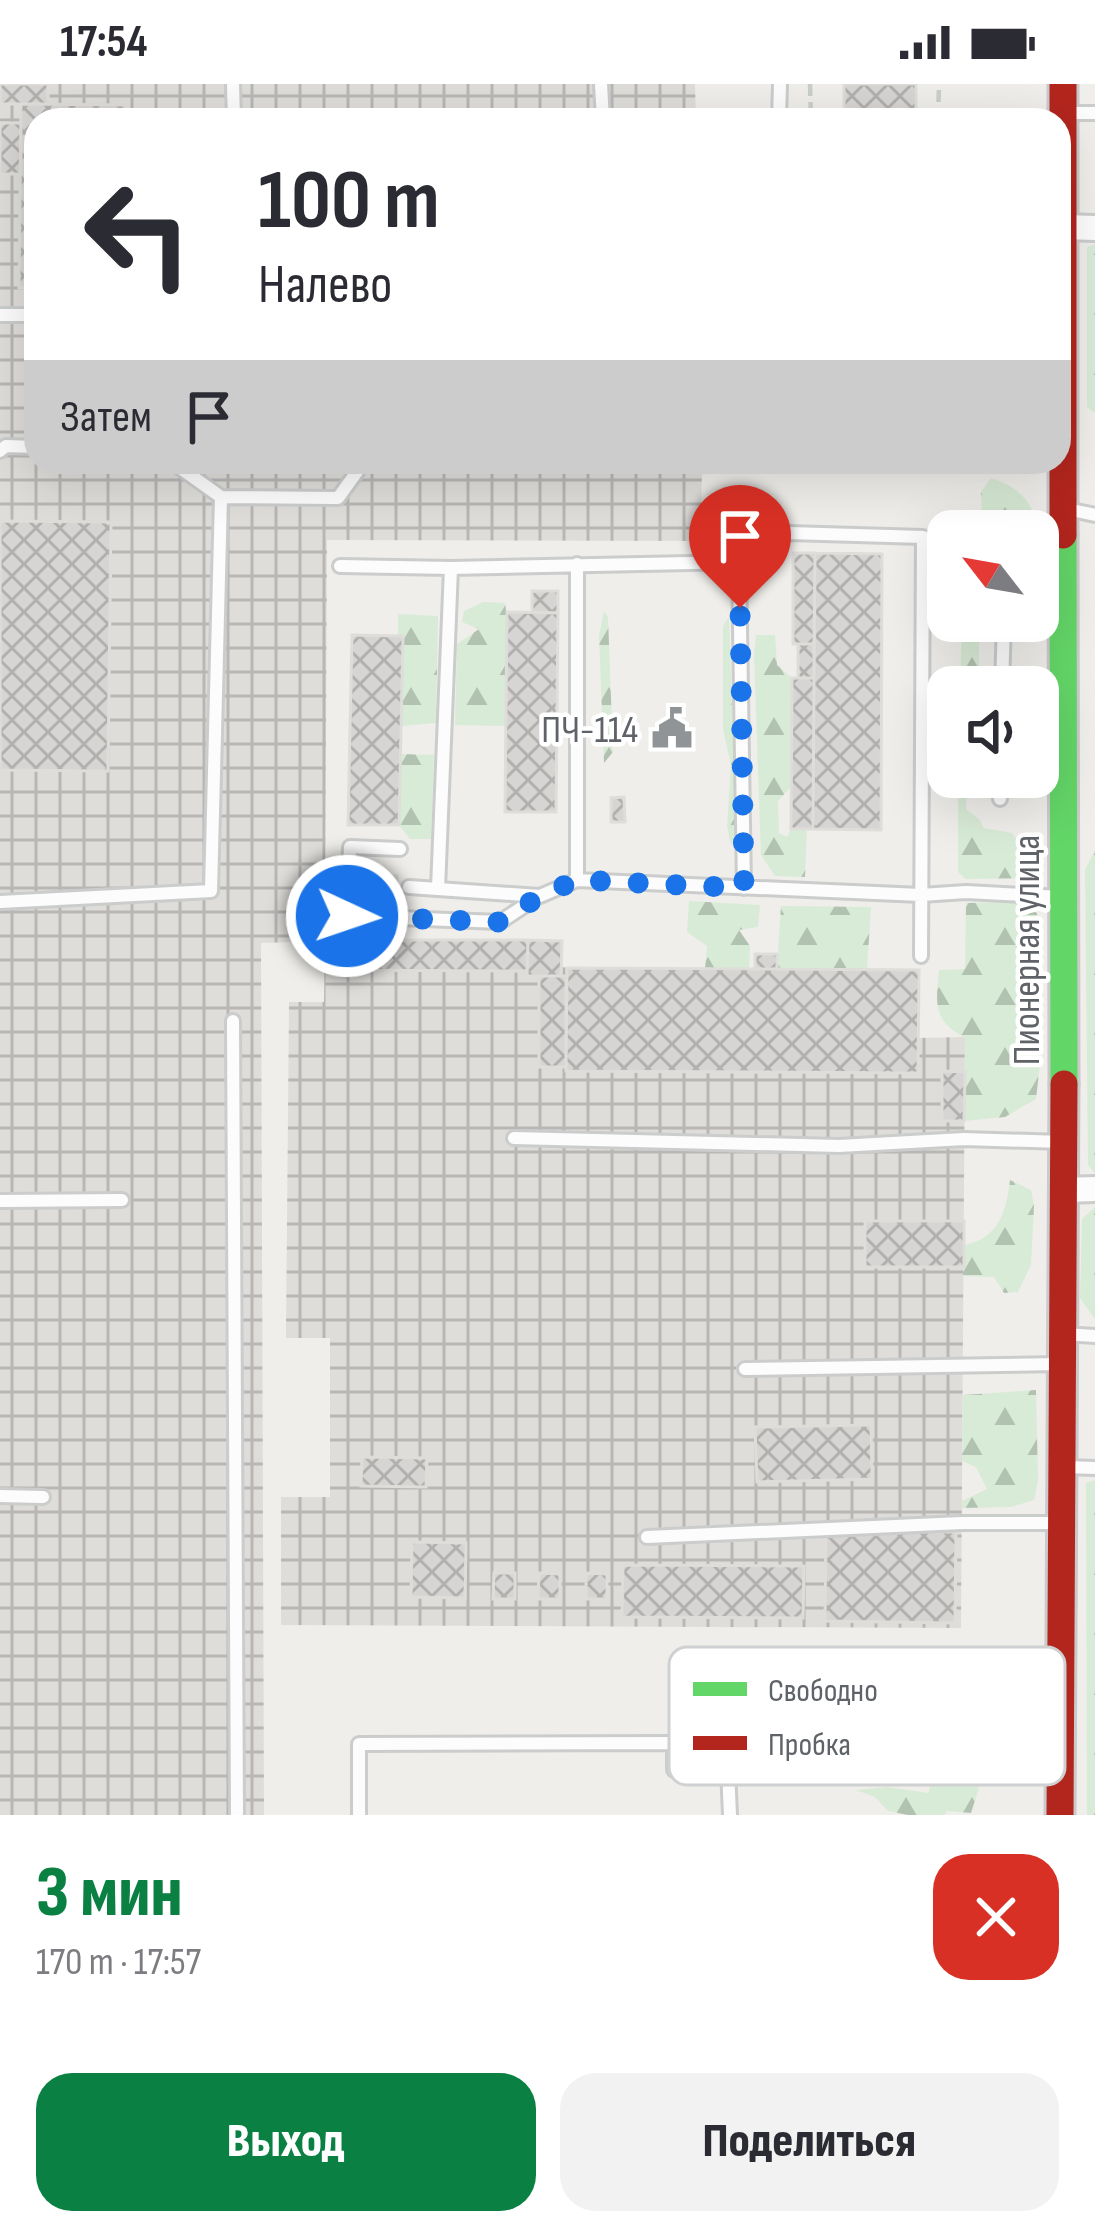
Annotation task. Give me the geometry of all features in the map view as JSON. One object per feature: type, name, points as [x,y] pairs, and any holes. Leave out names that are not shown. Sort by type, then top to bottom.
[{"type":"main road","name":"Пионерная улица","points":[[1055,666],[1062,474]]},
{"type":"main road","name":"Пионерная улица","points":[[1056,798],[1064,897],[1061,1647]]},
{"type":"street","points":[[1064,1190],[1095,1190]]},
{"type":"lane","points":[[189,474],[221,497],[338,498],[355,474]]},
{"type":"lane","points":[[0,902],[211,891],[221,497]]},
{"type":"lane","points":[[1064,508],[1095,515]]},
{"type":"lane","points":[[340,566],[739,562],[789,533],[923,537],[921,956]]},
{"type":"lane","points":[[739,562],[744,888]]},
{"type":"lane","points":[[577,564],[577,880]]},
{"type":"lane","points":[[438,889],[451,568]]},
{"type":"lane","points":[[922,737],[927,737]]},
{"type":"lane","points":[[400,849],[350,847],[347,916],[500,922],[540,896],[577,880],[1064,897]]},
{"type":"lane","points":[[410,887],[540,896]]},
{"type":"lane","points":[[233,1021],[236,1815]]},
{"type":"lane","points":[[514,1138],[839,1146],[964,1139],[1064,1142]]},
{"type":"lane","points":[[0,1201],[122,1200]]},
{"type":"lane","points":[[1063,1334],[1095,1336]]},
{"type":"lane","points":[[746,1369],[1063,1364]]},
{"type":"lane","points":[[1062,1467],[1095,1468]]},
{"type":"lane","points":[[0,1496],[43,1497]]},
{"type":"lane","points":[[647,1537],[1062,1523]]},
{"type":"lane","points":[[359,1815],[359,1744],[669,1743]]},
{"type":"lane","points":[[729,1785],[730,1815]]},
{"type":"shaded area","points":[[0,84],[695,84],[696,108],[24,108],[24,474],[702,474],[701,527],[696,528],[696,541],[327,540],[325,939],[562,941],[562,967],[567,968],[567,1071],[917,1073],[918,1038],[965,1037],[961,1628],[281,1625],[281,1497],[330,1497],[330,1338],[286,1338],[289,1002],[324,1002],[325,941],[261,943],[264,1815],[0,1815]]},
{"type":"green space","points":[[1095,244],[1095,413],[1087,407],[1087,247]]},
{"type":"green space","points":[[991,478],[1009,486],[1032,510],[982,510],[981,492]]},
{"type":"green space","points":[[483,602],[505,603],[506,726],[455,725],[457,644],[479,629],[462,622],[464,611]]},
{"type":"green space","points":[[604,611],[608,617],[613,752],[604,763],[599,636]]},
{"type":"green space","points":[[398,614],[438,616],[436,723],[401,726],[403,637],[398,636]]},
{"type":"green space","points":[[729,617],[736,830],[731,845],[727,827],[731,765],[723,729],[723,626]]},
{"type":"green space","points":[[756,635],[775,635],[777,665],[792,678],[791,787],[778,801],[779,833],[787,837],[791,829],[807,829],[805,877],[775,876],[761,855]]},
{"type":"green space","points":[[961,642],[979,642],[979,666],[961,666]]},
{"type":"green space","points":[[400,754],[434,755],[431,839],[410,839],[399,825]]},
{"type":"green space","points":[[958,798],[966,798],[966,809],[984,828],[1012,833],[1035,864],[1033,878],[966,879],[958,872]]},
{"type":"green space","points":[[1095,850],[1095,1173],[1088,1165],[1085,870]]},
{"type":"green space","points":[[689,901],[760,905],[758,927],[739,930],[750,946],[749,969],[705,969],[707,946],[687,932]]},
{"type":"green space","points":[[1016,902],[1037,913],[1040,1064],[1036,1099],[1005,1117],[964,1121],[965,1038],[941,1017],[939,970],[965,969],[966,903]]},
{"type":"green space","points":[[781,906],[871,907],[867,969],[777,969]]},
{"type":"green space","points":[[1010,1180],[1031,1190],[1031,1265],[1018,1292],[1004,1293],[994,1277],[963,1276],[964,1245],[976,1242],[999,1222]]},
{"type":"green space","points":[[1095,1207],[1095,1319],[1080,1298],[1082,1219]]},
{"type":"green space","points":[[1036,1390],[1038,1480],[1034,1500],[1011,1507],[962,1508],[962,1501],[987,1489],[976,1467],[962,1461],[963,1395]]},
{"type":"green space","points":[[1095,1480],[1095,1815],[1087,1815],[1086,1483]]},
{"type":"green space","points":[[930,1785],[979,1788],[971,1813],[947,1811],[944,1815],[888,1811],[875,1797],[856,1790],[887,1787],[929,1793]]},
{"type":"building","points":[[0,84],[48,84],[48,104],[0,104]]},
{"type":"building","points":[[844,84],[916,84],[916,108],[844,108]]},
{"type":"building","points":[[21,104],[125,105],[24,108],[24,288],[19,288]]},
{"type":"building","points":[[0,123],[21,123],[21,174],[0,174]]},
{"type":"building","points":[[0,521],[111,522],[108,771],[0,770]]},
{"type":"building","points":[[793,553],[815,553],[814,644],[793,644]]},
{"type":"building","points":[[815,553],[882,554],[881,830],[813,829]]},
{"type":"building","points":[[532,591],[558,591],[558,613],[532,612]]},
{"type":"building","points":[[507,612],[558,613],[556,812],[505,812]]},
{"type":"building","points":[[352,635],[403,636],[399,825],[348,825]]},
{"type":"building","points":[[798,644],[814,644],[814,678],[798,678]]},
{"type":"building","points":[[792,678],[814,678],[813,829],[791,829]]},
{"type":"building","points":[[624,797],[625,822],[611,822],[611,798]]},
{"type":"building","points":[[370,875],[397,876],[396,901],[369,900]]},
{"type":"building","points":[[325,940],[528,940],[527,971],[325,970]]},
{"type":"building","points":[[528,940],[562,941],[561,976],[527,976]]},
{"type":"building","points":[[755,954],[777,954],[777,969],[755,969]]},
{"type":"building","points":[[567,968],[919,970],[918,1073],[566,1071]]},
{"type":"building","points":[[539,976],[566,976],[566,1067],[539,1067]]},
{"type":"building","points":[[942,1071],[965,1072],[964,1121],[942,1121]]},
{"type":"building","points":[[865,1221],[964,1221],[964,1267],[865,1267]]},
{"type":"building","points":[[871,1425],[872,1479],[757,1482],[755,1427]]},
{"type":"building","points":[[362,1457],[427,1458],[426,1487],[361,1486]]},
{"type":"building","points":[[826,1531],[956,1532],[955,1623],[825,1621]]},
{"type":"building","points":[[412,1542],[466,1543],[465,1598],[411,1597]]},
{"type":"building","points":[[623,1565],[804,1566],[803,1618],[622,1617]]},
{"type":"building","points":[[494,1573],[515,1573],[515,1599],[493,1599]]},
{"type":"building","points":[[539,1573],[560,1574],[560,1599],[538,1599]]},
{"type":"building","points":[[586,1573],[607,1574],[607,1599],[586,1599]]},
{"type":"traffic: fast","points":[[1063,535],[1064,1084]]},
{"type":"traffic: jam","points":[[1063,84],[1063,108]]},
{"type":"traffic: jam","points":[[1063,474],[1063,535]]},
{"type":"traffic: jam","points":[[1061,1647],[1064,1084]]},
{"type":"traffic: jam","points":[[1060,1785],[1060,1815]]},
{"type":"place","name":"ПЧ-114","points":[[672,728]]},
{"type":"route","points":[[347,916],[500,922],[540,896],[577,880],[744,888],[740,608]]}]
